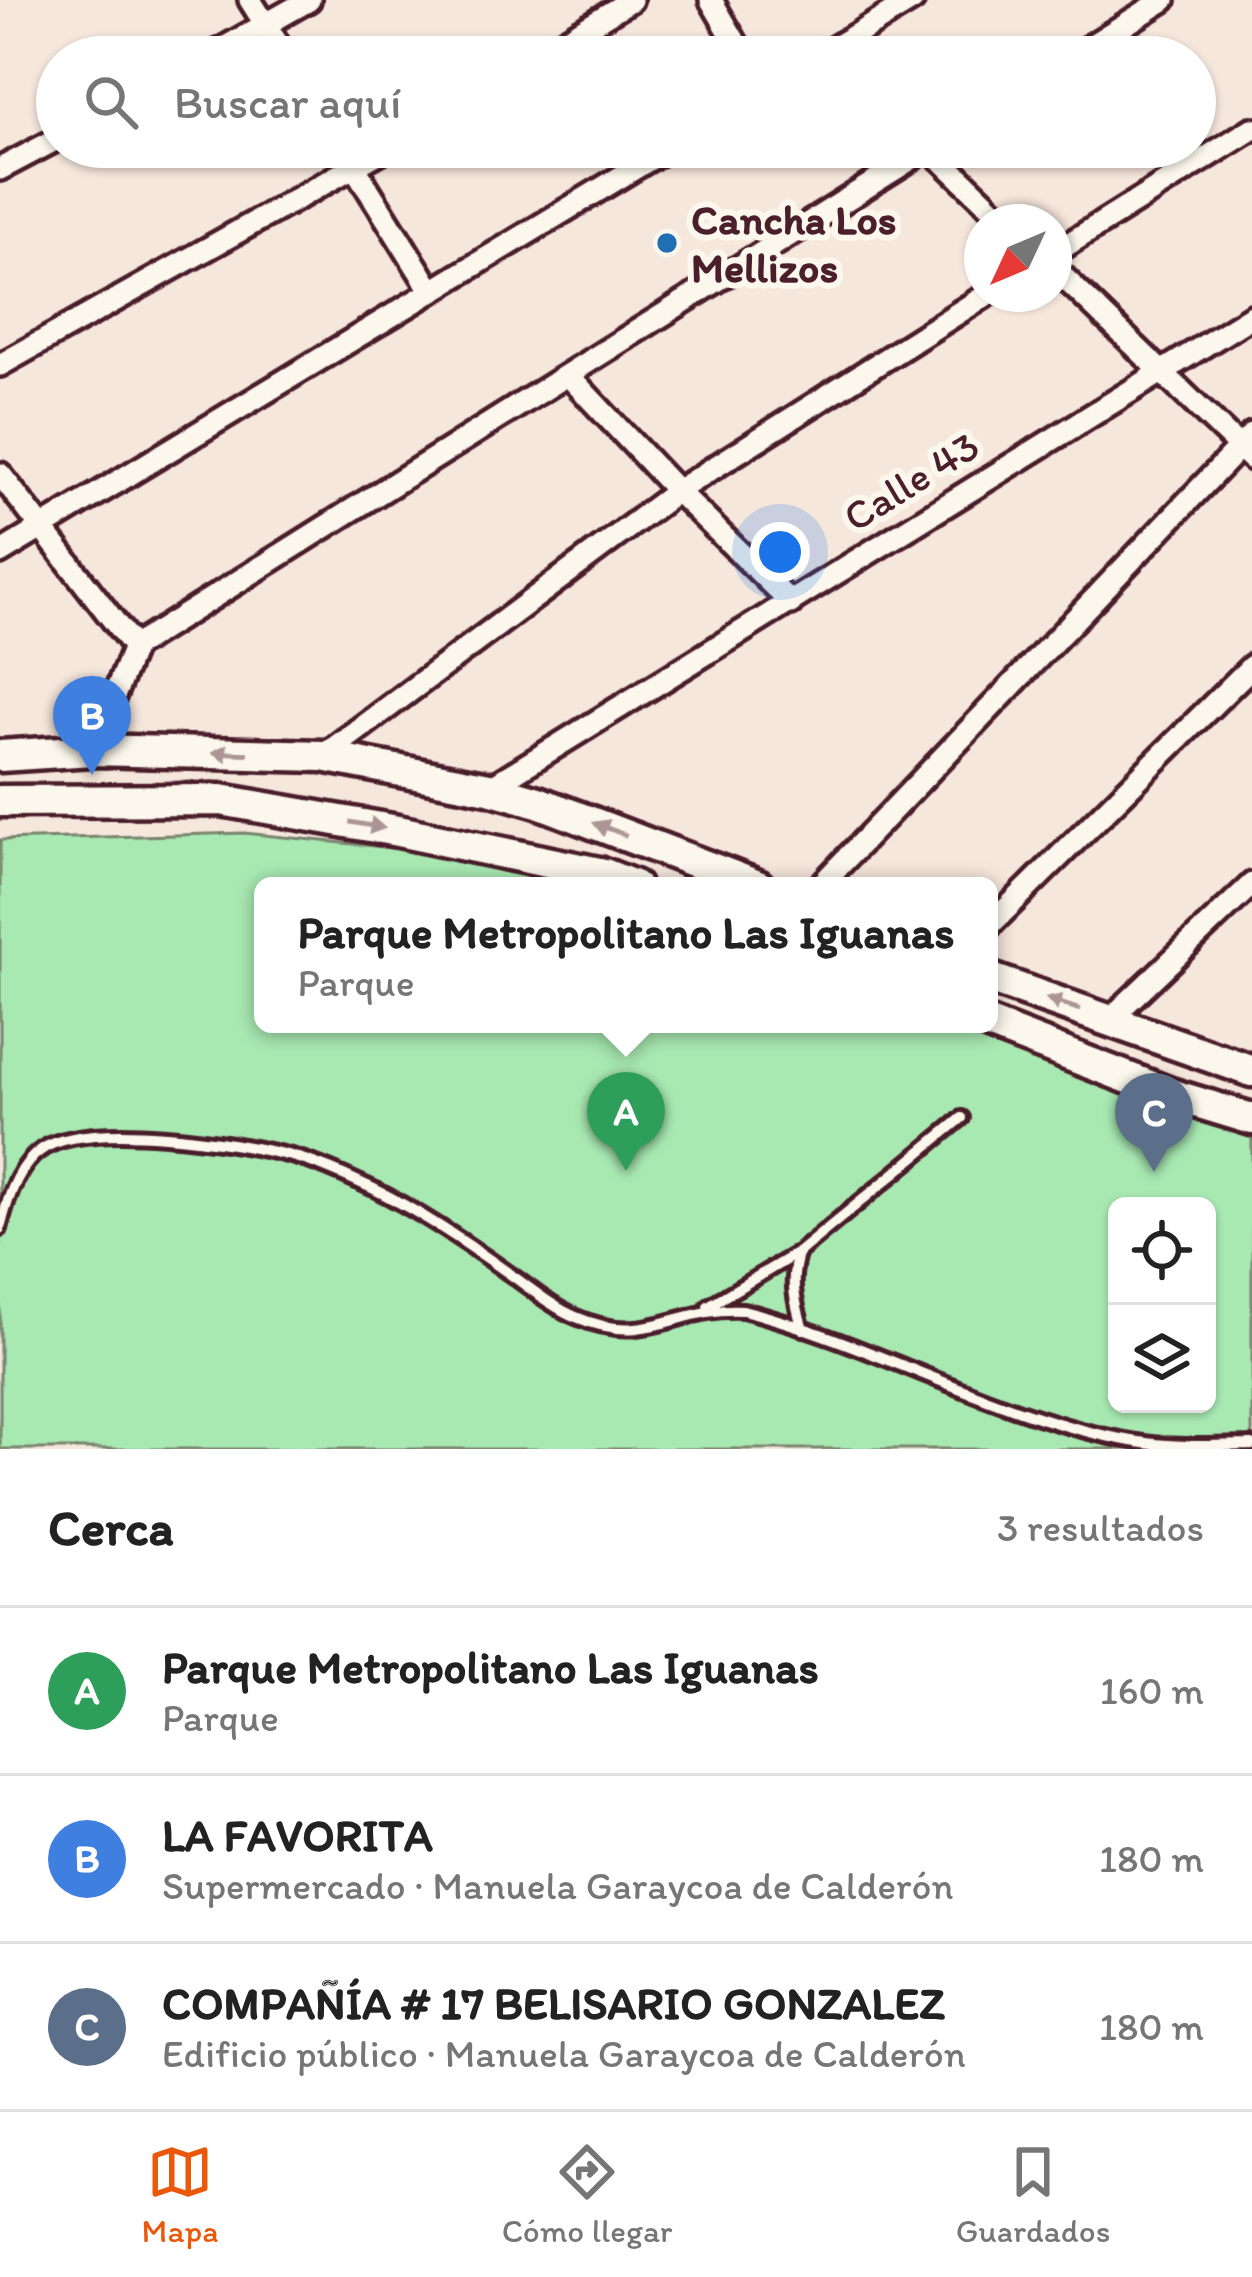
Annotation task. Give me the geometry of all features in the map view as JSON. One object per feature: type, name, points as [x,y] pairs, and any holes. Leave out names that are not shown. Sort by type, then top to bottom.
[{"type":"street","points":[[250,0],[272,36]]},
{"type":"street","points":[[247,36],[309,0]]},
{"type":"street","points":[[572,36],[631,0]]},
{"type":"street","points":[[711,0],[732,36]]},
{"type":"street","points":[[854,36],[914,0]]},
{"type":"street","points":[[1107,36],[1164,0]]},
{"type":"street","points":[[1216,152],[1252,129]]},
{"type":"street","points":[[0,169],[36,150]]},
{"type":"street","points":[[0,365],[355,168],[431,290]]},
{"type":"street","points":[[0,553],[635,168]]},
{"type":"street","points":[[92,750],[134,647],[896,168]]},
{"type":"street","points":[[951,168],[988,204]]},
{"type":"street","points":[[1072,242],[1190,168]]},
{"type":"street","points":[[829,877],[1248,447],[1072,285]]},
{"type":"street","points":[[323,756],[677,491],[964,309]]},
{"type":"street","name":"Calle 43","points":[[489,788],[1252,316]]},
{"type":"street","points":[[568,375],[790,603]]},
{"type":"street","points":[[0,474],[134,647]]},
{"type":"street","points":[[998,917],[1252,666]]},
{"type":"street","points":[[0,756],[92,750],[323,756],[538,802],[734,877]]},
{"type":"street","points":[[0,801],[221,800],[398,831],[612,877]]},
{"type":"street","points":[[1109,1021],[1252,884]]},
{"type":"street","points":[[998,981],[1252,1071]]},
{"type":"street","points":[[998,1027],[1170,1094],[1252,1120]]},
{"type":"street","points":[[1170,1094],[1185,1047]]},
{"type":"lane","points":[[0,1229],[18,1178],[41,1149],[66,1138],[113,1133],[179,1138],[293,1156],[376,1190],[453,1234],[573,1317],[621,1330],[665,1326],[700,1311],[799,1252],[962,1118]]},
{"type":"lane","points":[[799,1252],[793,1290],[803,1329]]},
{"type":"lane","points":[[700,1311],[743,1310],[1057,1421],[1126,1440],[1252,1445]]},
{"type":"green space","points":[[244,833],[472,856],[563,877],[254,877],[254,1033],[964,1033],[1252,1136],[1252,1449],[0,1449],[0,840]]},
{"type":"place","name":"Cancha Los Mellizos","points":[[667,243]]},
{"type":"place","name":"LA FAVORITA","points":[[92,775]]},
{"type":"place","name":"Parque Metropolitano Las Iguanas","points":[[626,1171]]},
{"type":"place","name":"COMPAÑÍA # 17 BELISARIO GONZALEZ","points":[[1154,1172]]}]
